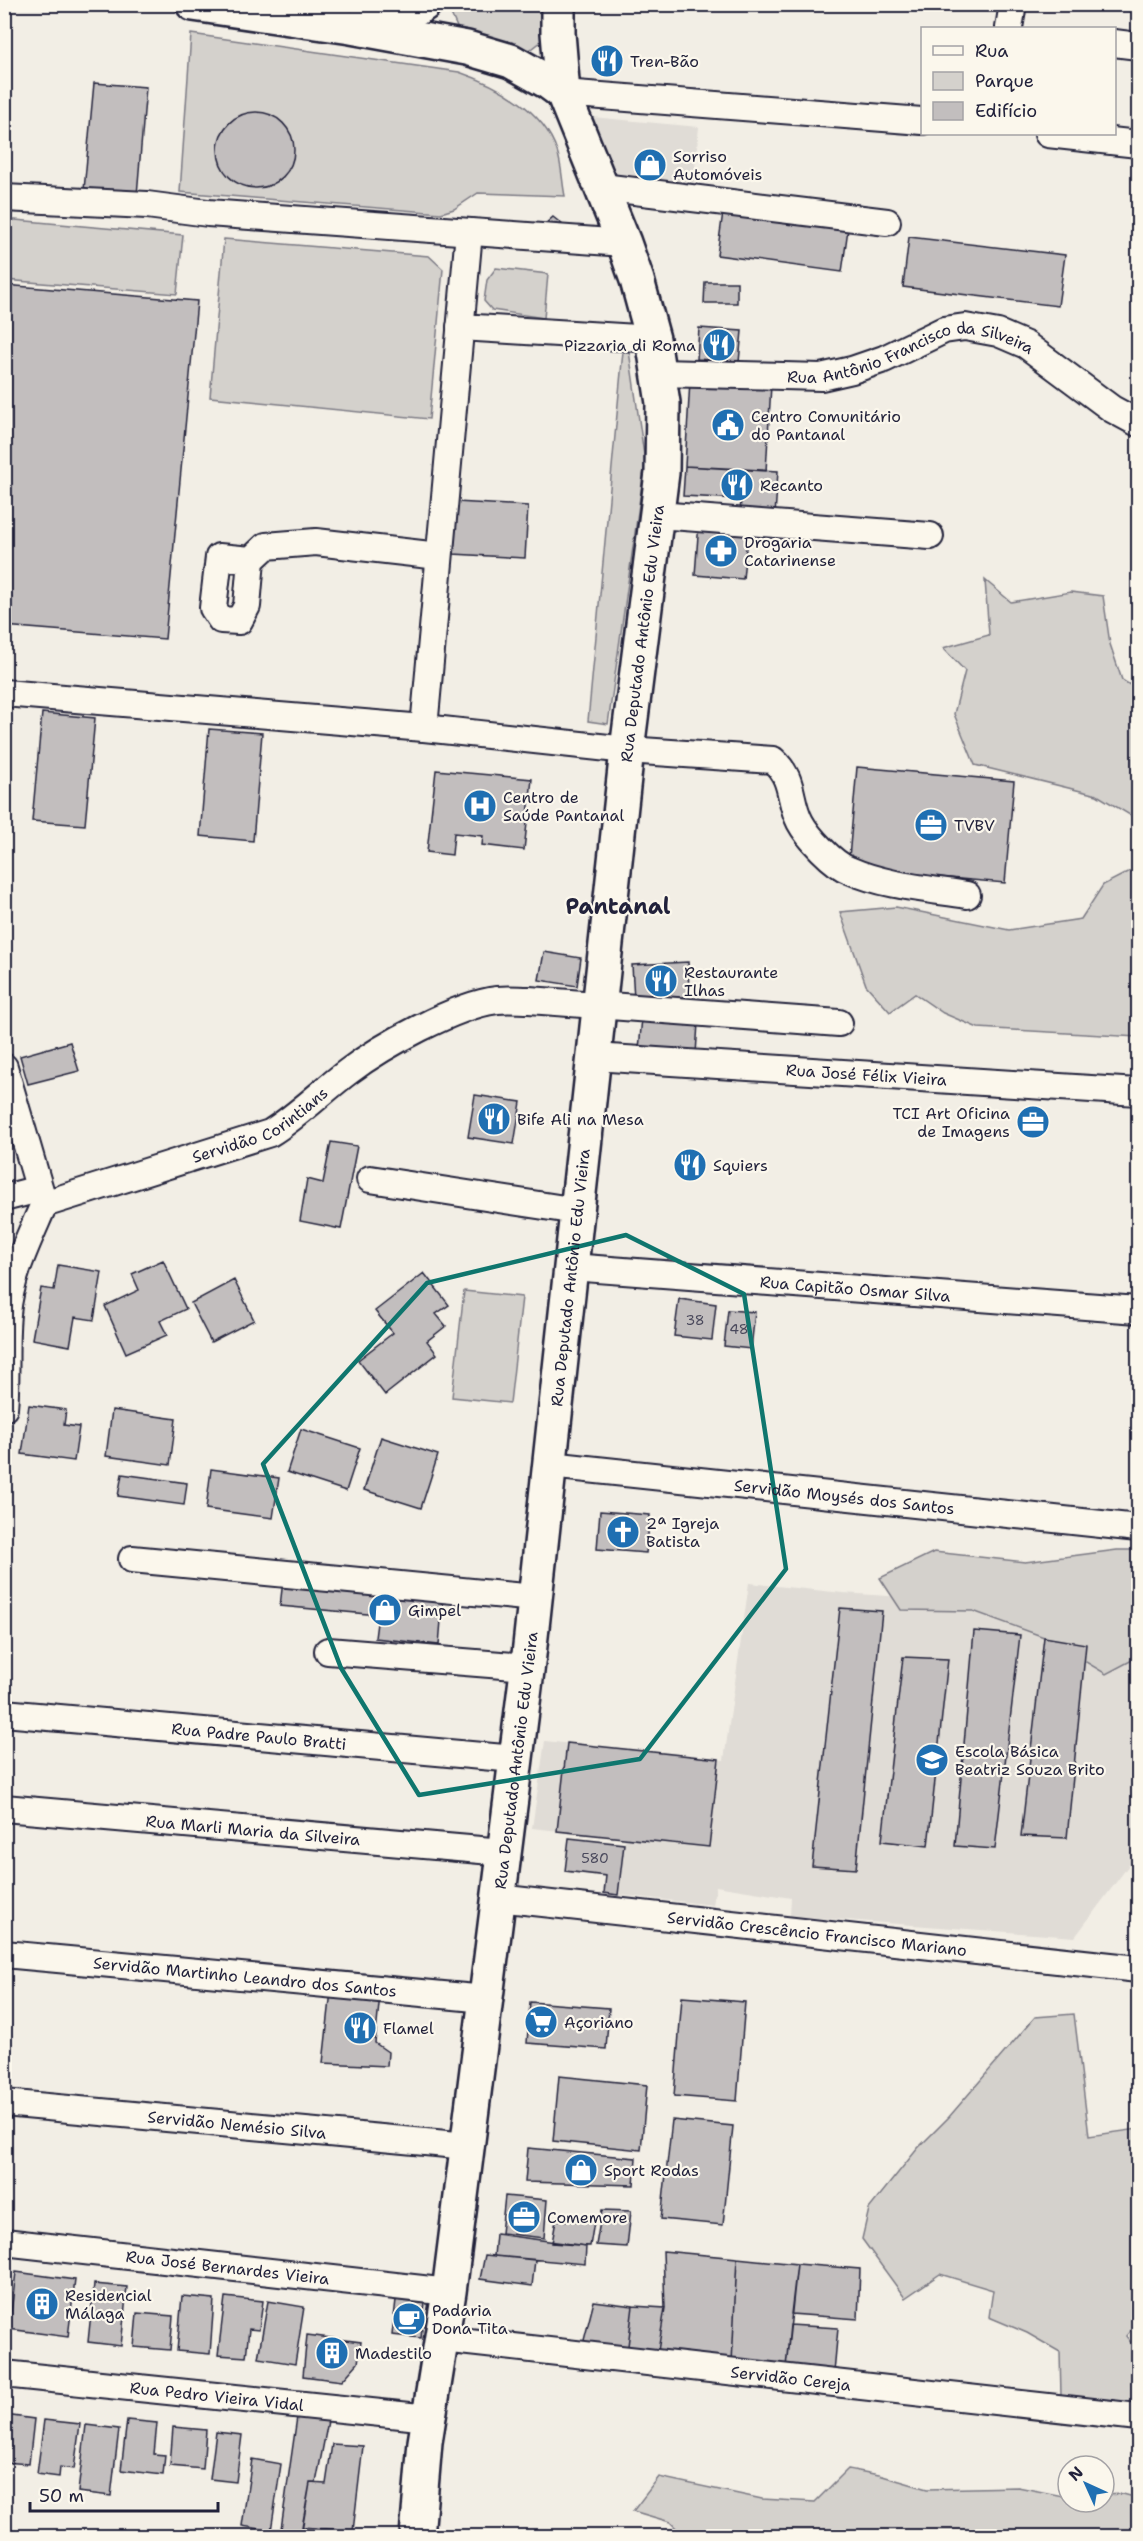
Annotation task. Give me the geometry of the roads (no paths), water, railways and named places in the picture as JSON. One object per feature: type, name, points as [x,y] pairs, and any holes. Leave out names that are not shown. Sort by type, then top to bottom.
[{"type":"main road","points":[[193,4],[351,27],[467,48],[511,61],[548,81],[563,93]]},
{"type":"main road","points":[[351,27],[408,12],[424,4]]},
{"type":"main road","points":[[440,4],[448,24],[467,48]]},
{"type":"main road","points":[[511,61],[530,55],[544,47],[558,19]]},
{"type":"main road","name":"Rua Deputado Antônio Edu Vieira","points":[[417,2536],[421,2481],[450,2292],[527,1667],[627,750],[658,515],[664,442],[663,403],[653,339],[624,243],[563,93],[558,19]]},
{"type":"street","points":[[1009,27],[1013,4]]},
{"type":"street","points":[[1116,43],[1138,46]]},
{"type":"street","points":[[563,93],[921,122]]},
{"type":"street","points":[[1057,135],[1138,144]]},
{"type":"street","points":[[602,187],[887,222]]},
{"type":"street","points":[[4,198],[147,205],[208,213],[624,243]]},
{"type":"street","points":[[424,728],[469,232]]},
{"type":"street","points":[[460,327],[653,339]]},
{"type":"street","name":"Rua Antônio Francisco da Silveira","points":[[659,373],[821,377],[884,359],[944,330],[965,327],[998,333],[1026,345],[1112,409],[1138,423]]},
{"type":"street","points":[[658,515],[930,536]]},
{"type":"street","points":[[251,560],[266,546],[316,542],[440,556]]},
{"type":"street","points":[[4,693],[424,728],[627,750],[773,760],[785,770],[799,820],[810,838],[847,870],[882,880],[967,895]]},
{"type":"street","name":"Servidão Corintians","points":[[4,1198],[42,1197],[270,1132],[289,1121],[349,1071],[372,1056],[436,1022],[474,1006],[497,1000],[529,999],[839,1023]]},
{"type":"street","name":"Rua José Félix Vieira","points":[[594,1057],[1138,1092]]},
{"type":"street","points":[[4,1067],[42,1197],[8,1293],[7,1376],[4,1408]]},
{"type":"street","points":[[370,1179],[577,1211]]},
{"type":"street","name":"Rua Capitão Osmar Silva","points":[[571,1267],[1138,1310]]},
{"type":"street","name":"Servidão Moysés dos Santos","points":[[550,1465],[1138,1527]]},
{"type":"street","points":[[132,1558],[535,1598]]},
{"type":"street","points":[[328,1651],[527,1667]]},
{"type":"street","name":"Rua Padre Paulo Bratti","points":[[4,1713],[515,1760]]},
{"type":"street","name":"Rua Marli Maria da Silveira","points":[[4,1808],[503,1852]]},
{"type":"street","name":"Servidão Crescêncio Francisco Mariano","points":[[497,1898],[1138,1969]]},
{"type":"street","name":"Servidão Martinho Leandro dos Santos","points":[[4,1954],[486,1998]]},
{"type":"street","name":"Servidão Nemésio Silva","points":[[4,2103],[468,2145]]},
{"type":"street","name":"Rua José Bernardes Vieira","points":[[4,2242],[450,2292]]},
{"type":"street","name":"Servidão Cereja","points":[[442,2340],[1138,2417]]},
{"type":"street","name":"Rua Pedro Vieira Vidal","points":[[4,2374],[429,2418]]},
{"type":"place","name":"Tren-Bão","points":[[607,61]]},
{"type":"place","name":"Sorriso Automóveis","points":[[650,165]]},
{"type":"place","name":"Pizzaria di Roma","points":[[719,345]]},
{"type":"place","name":"Centro Comunitário do Pantanal","points":[[728,425]]},
{"type":"place","name":"Recanto","points":[[737,485]]},
{"type":"place","name":"Drogaria Catarinense","points":[[721,551]]},
{"type":"place","name":"Centro de Saúde Pantanal","points":[[480,806]]},
{"type":"place","name":"TVBV","points":[[931,825]]},
{"type":"place","name":"Restaurante Ilhas","points":[[661,981]]},
{"type":"place","name":"Bife Ali na Mesa","points":[[494,1119]]},
{"type":"place","name":"TCI Art Oficina de Imagens","points":[[1033,1122]]},
{"type":"place","name":"Squiers","points":[[690,1165]]},
{"type":"place","name":"2ª Igreja Batista","points":[[623,1532]]},
{"type":"place","name":"Gimpel","points":[[385,1610]]},
{"type":"place","name":"Escola Básica Beatriz Souza Brito","points":[[932,1760]]},
{"type":"place","name":"Açoriano","points":[[541,2022]]},
{"type":"place","name":"Flamel","points":[[360,2028]]},
{"type":"place","name":"Sport Rodas","points":[[581,2170]]},
{"type":"place","name":"Comemore","points":[[524,2217]]},
{"type":"place","name":"Residencial Málaga","points":[[42,2304]]},
{"type":"place","name":"Padaria Dona Tita","points":[[409,2319]]},
{"type":"place","name":"Madestilo","points":[[332,2353]]},
{"type":"district","name":"Pantanal","points":[[618,906]]}]
